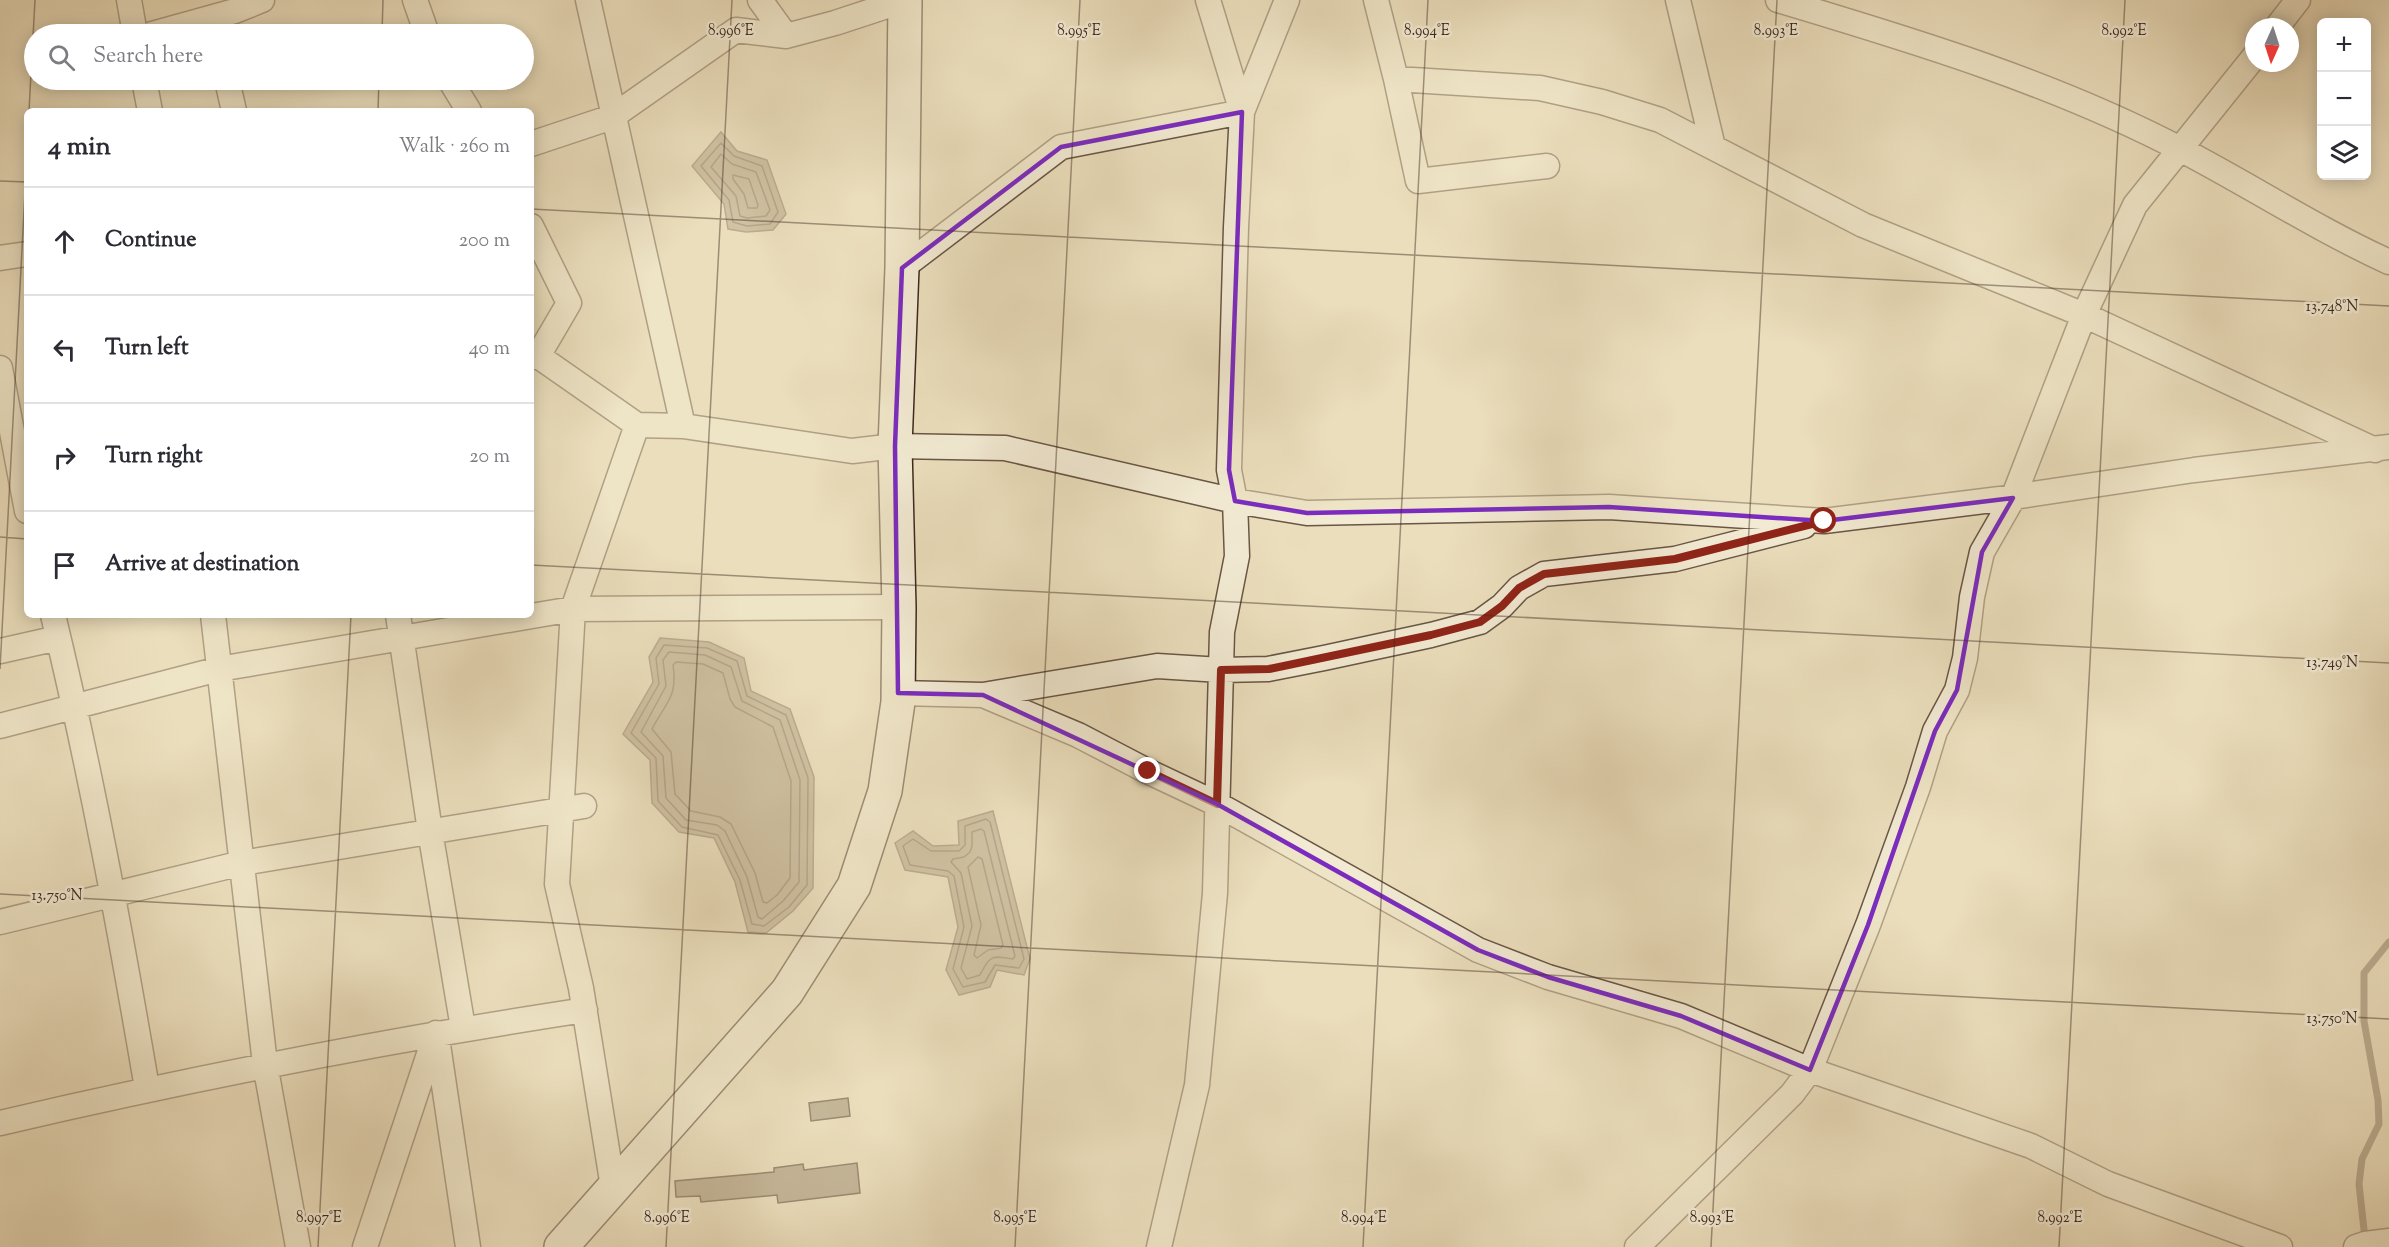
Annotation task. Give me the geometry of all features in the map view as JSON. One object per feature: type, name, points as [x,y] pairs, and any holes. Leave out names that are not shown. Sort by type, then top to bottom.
[{"type":"street","points":[[129,0],[133,24]]},
{"type":"street","points":[[217,24],[236,11],[262,0]]},
{"type":"street","points":[[415,0],[423,24]]},
{"type":"street","points":[[588,0],[682,426]]},
{"type":"street","points":[[760,0],[786,36]]},
{"type":"street","points":[[534,143],[612,117],[736,30],[786,36],[905,0],[902,268],[895,446],[899,607],[898,693],[885,792],[855,886],[787,992],[561,1247]]},
{"type":"street","points":[[1208,0],[1242,112]]},
{"type":"street","points":[[1159,1247],[1197,1085],[1215,893],[1222,632],[1237,556],[1235,501],[1229,470],[1236,227],[1242,112],[1287,0]]},
{"type":"street","points":[[1376,0],[1418,181],[1547,166]]},
{"type":"street","points":[[1678,0],[1713,147]]},
{"type":"street","points":[[1778,0],[1959,56],[2096,110],[2181,150],[2346,242],[2389,262]]},
{"type":"street","points":[[2284,18],[2298,0]]},
{"type":"street","points":[[1637,1247],[1792,1094],[1810,1070],[1872,914],[1918,787],[1935,731],[1957,690],[1965,658],[1972,597],[1982,552],[2013,498],[2084,315],[2135,205],[2245,68]]},
{"type":"street","points":[[1396,79],[1540,88],[1602,102],[1660,120],[1863,225],[2084,315],[2384,451]]},
{"type":"street","points":[[146,90],[149,108]]},
{"type":"street","points":[[229,90],[233,108]]},
{"type":"street","points":[[456,90],[467,108]]},
{"type":"street","points":[[902,268],[1061,147],[1242,112]]},
{"type":"street","points":[[534,232],[569,303],[535,357],[637,425],[682,426],[852,451],[895,446],[1005,448],[1235,501],[1307,513],[1609,507],[1824,521]]},
{"type":"street","points":[[0,258],[24,254]]},
{"type":"street","points":[[0,368],[24,496]]},
{"type":"street","points":[[613,1187],[585,1010],[558,884],[572,808],[573,609],[637,425]]},
{"type":"street","points":[[898,693],[983,695],[1157,666],[1221,670],[1269,669],[1431,635],[1480,622],[1502,606],[1519,588],[1544,574],[1675,559],[1824,521],[2013,498],[2194,470],[2384,451]]},
{"type":"street","points":[[534,613],[573,609],[899,607]]},
{"type":"street","points":[[54,618],[75,706],[114,893],[147,1088]]},
{"type":"street","points":[[213,618],[265,1064],[298,1247]]},
{"type":"street","points":[[0,726],[219,669],[400,627],[486,618]]},
{"type":"street","points":[[400,627],[462,1028]]},
{"type":"street","points":[[0,651],[58,638]]},
{"type":"street","points":[[983,695],[1078,735],[1217,804],[1478,950],[1548,977],[1681,1016],[1810,1070],[2031,1146],[2108,1184],[2280,1247]]},
{"type":"street","points":[[0,922],[242,862],[572,808]]},
{"type":"street","points":[[0,1123],[147,1088],[265,1064],[462,1028],[585,1010]]},
{"type":"street","points":[[365,1247],[436,1033]]},
{"type":"street","points":[[436,1033],[468,1247]]},
{"type":"street","points":[[2356,1247],[2389,1241]]},
{"type":"highlighted area","points":[[1242,112],[1229,470],[1235,501],[1307,513],[1609,507],[1824,521],[2013,498],[1982,552],[1957,690],[1935,731],[1868,925],[1810,1070],[1681,1016],[1548,977],[1478,950],[1217,804],[983,695],[898,693],[895,446],[902,268],[1061,147]]},
{"type":"water","points":[[721,132],[737,151],[767,160],[786,214],[773,230],[746,232],[728,229],[724,204],[692,166]]},
{"type":"water","points":[[660,638],[709,642],[744,658],[751,691],[790,709],[814,777],[813,888],[793,911],[766,933],[748,932],[735,882],[714,838],[679,832],[652,803],[650,760],[623,734],[653,682],[649,657]]},
{"type":"water","points":[[993,811],[1030,959],[1024,975],[997,970],[990,987],[959,995],[946,970],[958,927],[948,877],[905,870],[895,843],[913,831],[933,846],[959,845],[958,821]]},
{"type":"building","points":[[848,1098],[850,1116],[811,1121],[809,1103]]},
{"type":"building","points":[[857,1163],[860,1193],[778,1203],[777,1195],[701,1202],[700,1196],[676,1197],[675,1181],[774,1172],[774,1168],[803,1164],[804,1170]]},
{"type":"waterway","points":[[2365,1239],[2359,1184],[2362,1159],[2379,1124],[2378,1100],[2364,1021],[2364,973],[2389,942]]},
{"type":"route","points":[[1148,771],[1217,804],[1221,670],[1269,669],[1431,635],[1480,622],[1502,606],[1519,588],[1544,574],[1675,559],[1824,521]]}]
